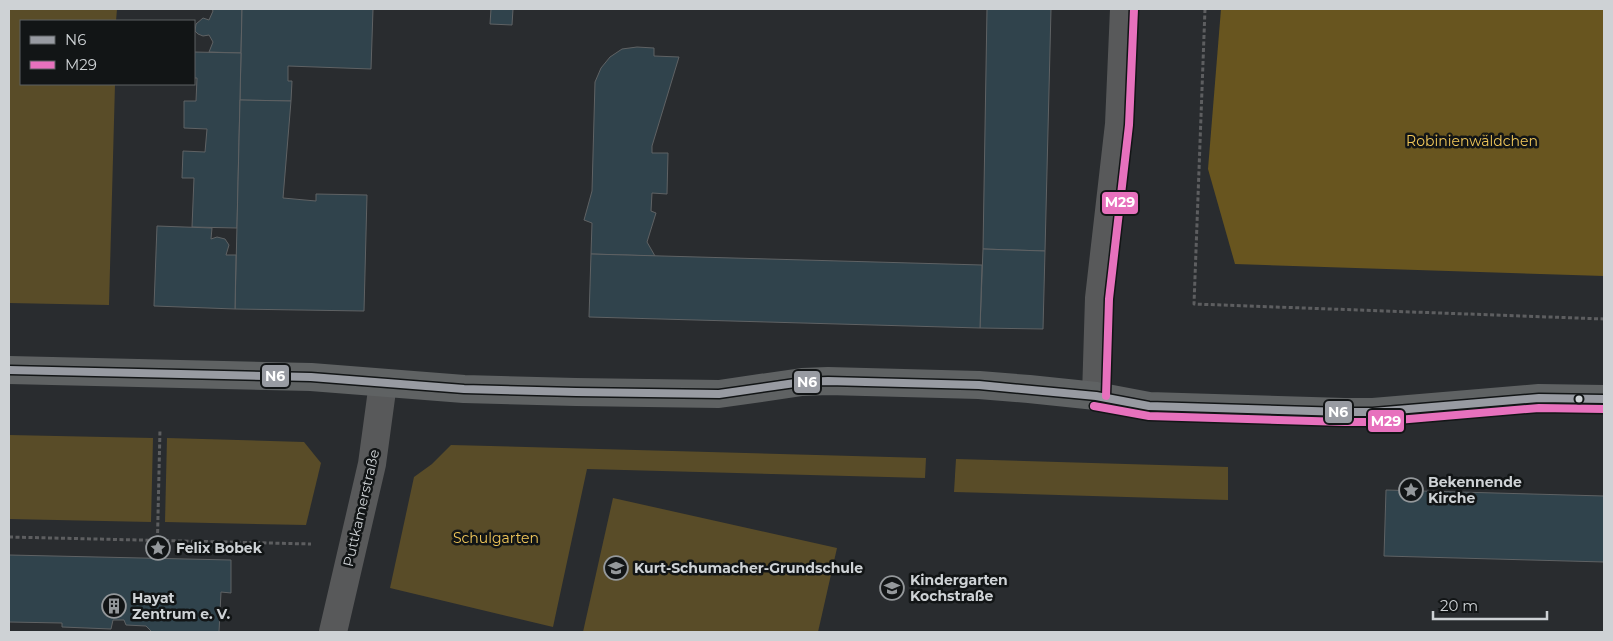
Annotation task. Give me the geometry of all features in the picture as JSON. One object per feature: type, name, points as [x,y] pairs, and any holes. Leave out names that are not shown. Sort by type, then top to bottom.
[{"type":"main road","points":[[9,370],[287,376],[489,390],[719,394],[802,382],[828,381],[1046,390],[1096,396],[1150,406],[1344,412],[1373,412],[1539,398],[1604,399]]},
{"type":"street","points":[[1096,396],[1099,298],[1119,124],[1124,9]]},
{"type":"street","name":"Puttkamerstraße","points":[[332,632],[372,464],[383,383]]},
{"type":"path","points":[[1206,9],[1194,304],[1604,319]]},
{"type":"path","points":[[157,559],[160,429]]},
{"type":"path","points":[[9,537],[311,544]]},
{"type":"green space","points":[[9,9],[117,9],[116,20],[20,20],[20,85],[115,85],[109,305],[9,303]]},
{"type":"green space","name":"Robinienwäldchen","points":[[1221,9],[1604,9],[1604,276],[1235,264],[1208,169]]},
{"type":"green space","points":[[9,435],[153,438],[151,522],[9,519]]},
{"type":"green space","points":[[167,438],[304,442],[321,463],[306,525],[165,522]]},
{"type":"green space","name":"Schulgarten","points":[[451,445],[926,458],[925,478],[587,469],[553,627],[390,588],[414,477],[432,464]]},
{"type":"green space","points":[[956,459],[1228,467],[1228,500],[954,492]]},
{"type":"green space","points":[[613,498],[837,548],[818,632],[583,632]]},
{"type":"building","points":[[212,9],[242,9],[241,53],[209,52],[213,42],[209,35],[203,36],[195,31],[196,24],[203,18],[209,20]]},
{"type":"building","points":[[242,9],[373,9],[371,69],[288,66],[288,81],[292,81],[291,101],[240,100]]},
{"type":"building","points":[[491,9],[513,9],[512,25],[490,24]]},
{"type":"building","points":[[987,9],[1051,9],[1045,251],[983,249]]},
{"type":"building","points":[[637,47],[654,48],[654,56],[679,57],[652,146],[652,153],[668,153],[667,194],[652,193],[651,211],[656,213],[647,242],[655,256],[591,254],[592,223],[584,220],[592,191],[595,82],[601,68],[610,57],[622,49]]},
{"type":"building","points":[[195,52],[241,53],[237,228],[192,227],[194,178],[182,178],[183,151],[205,152],[207,129],[184,128],[184,101],[196,101],[197,78],[195,78]]},
{"type":"building","points":[[240,100],[291,101],[283,198],[316,201],[316,194],[367,195],[364,311],[235,309]]},
{"type":"building","points":[[157,226],[212,228],[211,239],[217,237],[225,239],[229,245],[226,255],[236,255],[235,309],[154,306]]},
{"type":"building","points":[[983,249],[1045,251],[1043,329],[980,328]]},
{"type":"building","points":[[591,254],[982,265],[980,328],[589,317]]},
{"type":"building","points":[[1386,490],[1604,496],[1604,562],[1384,556]]},
{"type":"building","name":"Hayat Zentrum e. V.","points":[[9,555],[231,560],[231,593],[221,592],[219,632],[152,632],[146,626],[126,625],[124,620],[113,620],[111,629],[62,627],[62,623],[9,622]]},
{"type":"transit line","name":"M29","points":[[1106,396],[1109,299],[1129,125],[1134,9]]},
{"type":"transit line","name":"N6","points":[[9,370],[311,377],[464,389],[576,392],[719,394],[802,382],[828,381],[979,385],[1096,396],[1149,406],[1345,412],[1373,412],[1539,398],[1604,399]]},
{"type":"transit line","name":"M29","points":[[1094,406],[1149,416],[1345,422],[1374,422],[1539,408],[1604,409]]},
{"type":"place","name":"Bekennende Kirche","points":[[1411,490]]},
{"type":"place","name":"Felix Bobek","points":[[158,548]]},
{"type":"place","name":"Kurt-Schumacher-Grundschule","points":[[616,568]]},
{"type":"place","name":"Kindergarten Kochstraße","points":[[892,588]]},
{"type":"place","name":"Hayat Zentrum e. V.","points":[[114,606]]}]
